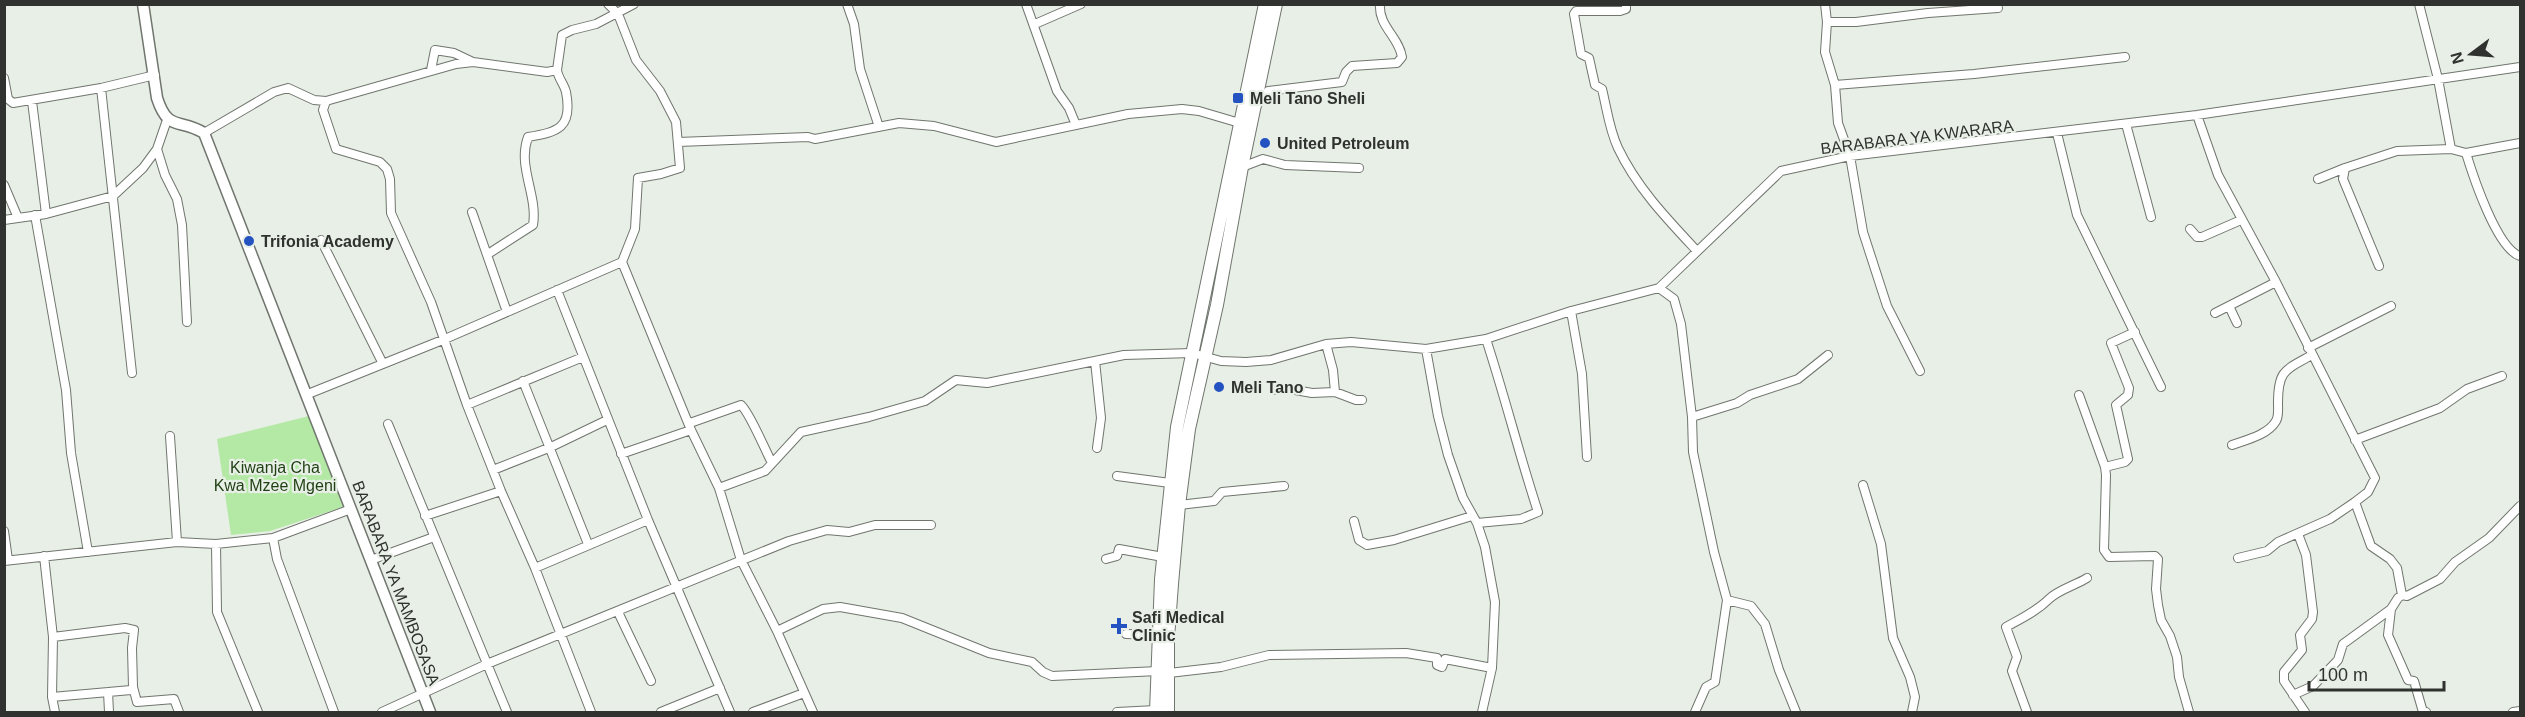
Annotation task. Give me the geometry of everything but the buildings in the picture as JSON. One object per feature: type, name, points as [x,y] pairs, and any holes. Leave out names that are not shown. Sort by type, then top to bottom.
[{"type":"main road","points":[[1163,672],[1159,635],[1170,483],[1206,358],[1242,167],[1246,124],[1265,4]]},
{"type":"main road","points":[[1160,712],[1179,505],[1180,453],[1192,353],[1246,124],[1255,108],[1276,4]]},
{"type":"street","points":[[4,220],[46,214],[112,196],[143,168],[157,149],[167,120],[157,98],[143,4]]},
{"type":"street","points":[[608,4],[618,14],[636,60],[660,91],[676,122],[680,168],[661,174],[638,177],[635,228],[622,262],[690,426],[719,488],[741,560],[777,631],[813,712]]},
{"type":"street","points":[[488,254],[533,225],[535,214],[524,164],[525,145],[528,137],[554,133],[561,127],[568,113],[565,90],[557,70],[562,35],[618,14],[634,4]]},
{"type":"street","points":[[847,4],[854,24],[860,69],[879,127]]},
{"type":"street","points":[[1026,4],[1058,91],[1076,125]]},
{"type":"street","points":[[1035,24],[1081,4]]},
{"type":"street","points":[[1255,108],[1268,91],[1342,82],[1346,72],[1352,66],[1396,63],[1402,57],[1400,47],[1384,26],[1380,4]]},
{"type":"street","points":[[1626,4],[1626,9],[1620,11],[1576,11],[1574,14],[1581,54],[1589,58],[1595,85],[1602,89],[1617,147],[1635,177],[1661,212],[1697,252]]},
{"type":"street","points":[[1825,4],[1826,52],[1835,85],[1838,123],[1850,156],[1863,232],[1887,306],[1920,371]]},
{"type":"street","points":[[2419,4],[2438,79],[2451,149]]},
{"type":"street","points":[[1827,22],[1856,22],[1928,13],[1998,8]]},
{"type":"street","points":[[431,70],[435,50],[454,53],[473,62],[547,72],[557,70]]},
{"type":"street","points":[[1835,85],[1974,74],[2125,57]]},
{"type":"street","points":[[167,120],[177,124],[190,124],[204,133],[274,92],[288,88],[314,100],[326,101],[401,81],[431,70],[473,62]]},
{"type":"street","name":"BARABARA YA KWARARA","points":[[1192,353],[1206,358],[1246,362],[1271,360],[1326,344],[1351,342],[1426,349],[1486,339],[1571,311],[1659,288],[1781,171],[1850,156],[2197,115],[2520,67]]},
{"type":"street","points":[[4,78],[8,99],[13,103],[101,88],[155,75]]},
{"type":"street","points":[[101,88],[132,373]]},
{"type":"street","points":[[32,101],[46,214]]},
{"type":"street","points":[[326,101],[323,110],[336,150],[380,162],[387,169],[390,179],[391,213],[445,339],[467,405],[535,568],[591,712]]},
{"type":"street","points":[[678,142],[808,136],[814,139],[899,123],[934,126],[996,142],[1128,114],[1182,109],[1199,111],[1246,124]]},
{"type":"street","points":[[2197,115],[2218,175],[2276,282],[2375,478],[2368,492],[2330,519],[2260,554],[2238,558]]},
{"type":"street","points":[[2126,124],[2151,217]]},
{"type":"street","name":"BARABARA YA MAMBOSASA","points":[[204,133],[308,394],[430,712]]},
{"type":"street","points":[[2057,133],[2077,215],[2161,387]]},
{"type":"street","points":[[2318,179],[2397,151],[2451,149],[2466,153],[2520,142]]},
{"type":"street","points":[[157,149],[165,175],[177,199],[182,225],[187,322]]},
{"type":"street","points":[[2466,153],[2482,202],[2504,242],[2520,256]]},
{"type":"street","points":[[1242,167],[1263,159],[1285,165],[1359,168]]},
{"type":"street","points":[[2345,168],[2343,179],[2379,266]]},
{"type":"street","points":[[4,185],[18,218]]},
{"type":"street","points":[[472,212],[507,312]]},
{"type":"street","points":[[35,215],[66,390],[71,453],[88,552]]},
{"type":"street","points":[[2190,229],[2197,237],[2202,237],[2241,220]]},
{"type":"street","points":[[321,240],[383,364]]},
{"type":"street","points":[[308,394],[445,339],[622,262]]},
{"type":"street","points":[[2214,313],[2276,282]]},
{"type":"street","points":[[1659,288],[1674,299],[1682,324],[1692,417],[1693,452],[1714,552],[1727,600],[1715,682],[1706,687],[1695,712]]},
{"type":"street","points":[[557,290],[607,420],[730,712]]},
{"type":"street","points":[[2229,306],[2237,323]]},
{"type":"street","points":[[2232,445],[2264,432],[2275,423],[2278,417],[2278,382],[2289,368],[2310,351],[2391,306]]},
{"type":"street","points":[[1571,311],[1582,374],[1587,457]]},
{"type":"street","points":[[2104,466],[2125,462],[2128,459],[2116,405],[2128,395],[2129,388],[2111,344],[2135,332]]},
{"type":"street","points":[[1354,521],[1359,540],[1367,545],[1475,519],[1521,519],[1538,512],[1520,448],[1512,431],[1507,400],[1486,339]]},
{"type":"street","points":[[1326,344],[1334,370],[1335,392]]},
{"type":"street","points":[[1426,349],[1438,416],[1448,455],[1463,498],[1475,519],[1485,547],[1495,602],[1492,668],[1482,712]]},
{"type":"street","points":[[719,488],[765,471],[801,432],[869,417],[925,401],[956,380],[987,383],[1124,356],[1192,353]]},
{"type":"street","points":[[1692,417],[1737,403],[1750,395],[1798,379],[1828,355]]},
{"type":"street","points":[[467,405],[583,357]]},
{"type":"street","points":[[1095,361],[1101,418],[1097,448]]},
{"type":"street","points":[[2355,440],[2440,408],[2467,389],[2502,376]]},
{"type":"street","points":[[523,381],[588,544]]},
{"type":"street","points":[[1273,390],[1284,388],[1312,393],[1335,392],[1362,400]]},
{"type":"street","points":[[2079,395],[2106,475],[2106,555],[2109,557],[2155,556],[2158,559],[2156,590],[2161,620],[2170,636],[2177,657],[2179,676],[2189,712]]},
{"type":"street","points":[[621,454],[741,405],[747,411],[772,464]]},
{"type":"street","points":[[494,470],[551,447],[607,420]]},
{"type":"street","points":[[388,424],[507,712]]},
{"type":"street","points":[[170,436],[177,542]]},
{"type":"street","points":[[1117,476],[1170,483]]},
{"type":"street","points":[[1863,485],[1881,544],[1893,638],[1910,677],[1915,697],[1912,712]]},
{"type":"street","points":[[1179,505],[1214,501],[1222,492],[1284,486]]},
{"type":"street","points":[[425,516],[501,491]]},
{"type":"street","points":[[2355,502],[2372,546],[2390,559],[2397,568],[2402,595]]},
{"type":"street","points":[[2293,695],[2313,686],[2338,660],[2343,644],[2391,609],[2398,598],[2402,595],[2407,596],[2440,579],[2455,562],[2489,538],[2520,506]]},
{"type":"street","points":[[4,531],[6,560],[177,542],[216,544],[273,538],[286,531],[351,509]]},
{"type":"street","points":[[535,568],[648,520]]},
{"type":"street","points":[[382,712],[487,663],[789,541],[827,530],[849,532],[875,525],[931,525]]},
{"type":"street","points":[[2298,534],[2306,555],[2313,612],[2312,619],[2300,635],[2302,650],[2284,672],[2284,681],[2305,712]]},
{"type":"street","points":[[371,560],[434,537]]},
{"type":"street","points":[[273,538],[277,559],[334,712]]},
{"type":"street","points":[[216,544],[217,612],[258,712]]},
{"type":"street","points":[[1106,559],[1117,556],[1119,549],[1164,556]]},
{"type":"street","points":[[44,556],[53,637],[52,697],[55,712]]},
{"type":"street","points":[[2027,712],[2012,671],[2017,657],[2006,627],[2045,605],[2049,598],[2086,578]]},
{"type":"street","points":[[1727,600],[1751,606],[1765,624],[1779,670],[1796,712]]},
{"type":"street","points":[[777,631],[823,609],[840,607],[902,618],[989,653],[1032,662],[1043,672],[1052,676],[1163,672],[1221,667],[1269,655],[1406,653],[1437,658],[1437,665],[1442,667],[1445,659],[1492,668]]},
{"type":"street","points":[[2391,609],[2388,635],[2408,680],[2414,681],[2423,712],[2427,712]]},
{"type":"street","points":[[618,612],[651,681]]},
{"type":"street","points":[[53,637],[125,627],[134,630],[133,687],[137,702],[174,699],[179,712]]},
{"type":"street","points":[[1126,634],[1159,635]]},
{"type":"street","points":[[52,697],[131,690],[133,687]]},
{"type":"street","points":[[661,712],[720,688]]},
{"type":"street","points":[[108,692],[109,712]]},
{"type":"street","points":[[753,712],[804,693]]},
{"type":"street","points":[[2513,712],[2520,711]]},
{"type":"street","points":[[1117,712],[1160,712]]},
{"type":"green space","name":"Kiwanja Cha Kwa Mzee Mgeni","points":[[309,416],[343,507],[270,531],[231,535],[217,439]]},
{"type":"place","name":"Meli Tano Sheli","points":[[1238,98]]},
{"type":"place","name":"United Petroleum","points":[[1265,143]]},
{"type":"place","name":"Trifonia Academy","points":[[249,241]]},
{"type":"place","name":"Meli Tano","points":[[1219,387]]},
{"type":"place","name":"Safi Medical Clinic","points":[[1119,626]]}]
